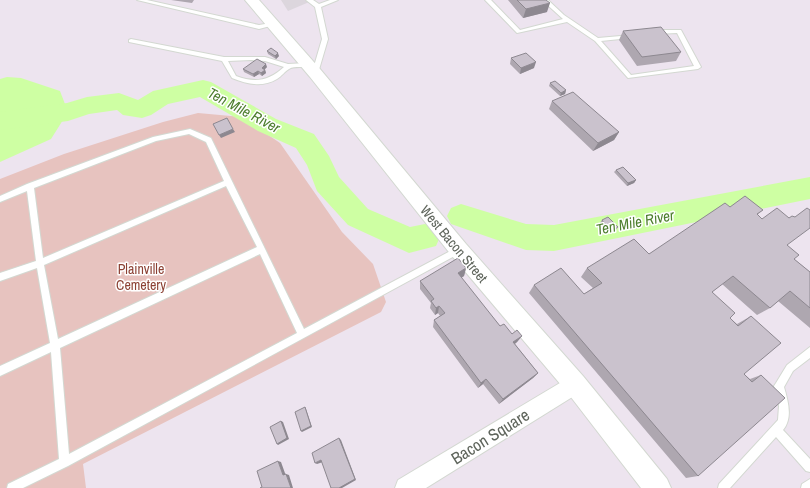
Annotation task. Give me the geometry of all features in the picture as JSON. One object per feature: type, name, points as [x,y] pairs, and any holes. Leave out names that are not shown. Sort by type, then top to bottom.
[{"type":"street","name":"West Bacon Street","points":[[252,0],[303,68],[575,384],[658,488]]},
{"type":"street","name":"Bacon Square","points":[[406,488],[575,384]]},
{"type":"lane","points":[[140,0],[259,27],[271,25]]},
{"type":"lane","points":[[224,59],[234,77],[258,84],[303,68],[325,39],[318,6],[309,0]]},
{"type":"lane","points":[[318,6],[335,0]]},
{"type":"lane","points":[[488,0],[519,32],[568,20]]},
{"type":"lane","points":[[545,0],[568,20],[597,40],[630,77],[698,67],[679,31],[652,33]]},
{"type":"lane","points":[[597,40],[637,35]]},
{"type":"lane","points":[[131,41],[224,59],[265,59],[303,68]]},
{"type":"lane","points":[[0,199],[30,186],[155,139],[190,131],[210,140],[228,182],[262,249],[302,335]]},
{"type":"lane","points":[[0,277],[40,262],[228,182]]},
{"type":"lane","points":[[30,186],[40,262],[55,346],[64,462]]},
{"type":"lane","points":[[0,371],[262,249]]},
{"type":"lane","points":[[12,488],[64,462],[459,250]]},
{"type":"lane","points":[[722,488],[784,422],[784,406],[779,386],[790,368],[810,352]]},
{"type":"lane","points":[[776,430],[810,467]]},
{"type":"lane","points":[[806,488],[810,484]]},
{"type":"shaded area","points":[[281,0],[314,0],[288,11]]},
{"type":"shaded area","points":[[7,77],[21,78],[60,91],[68,112],[51,139],[0,162],[0,79]]},
{"type":"green space","name":"Plainville Cemetery","points":[[198,113],[242,117],[280,143],[342,232],[373,264],[386,302],[381,312],[83,464],[86,488],[0,488],[0,179],[64,154],[163,122]]},
{"type":"building","points":[[517,0],[546,0],[550,3],[526,9]]},
{"type":"building","points":[[661,27],[681,52],[642,57],[623,31]]},
{"type":"building","points":[[271,48],[278,53],[275,56],[267,51]]},
{"type":"building","points":[[526,53],[536,62],[521,68],[511,58]]},
{"type":"building","points":[[257,59],[266,64],[262,68],[265,70],[261,73],[258,71],[253,74],[243,69]]},
{"type":"building","points":[[555,81],[566,90],[561,93],[550,83]]},
{"type":"building","points":[[573,92],[619,132],[598,143],[552,101]]},
{"type":"building","points":[[227,118],[233,129],[219,135],[213,124]]},
{"type":"building","points":[[623,167],[636,180],[628,183],[616,170]]},
{"type":"building","points":[[745,196],[763,210],[757,214],[762,219],[777,208],[789,218],[792,216],[795,217],[807,208],[810,210],[810,228],[787,245],[799,255],[794,259],[810,272],[810,308],[790,291],[770,308],[733,276],[712,292],[735,313],[730,318],[738,326],[751,316],[781,343],[744,374],[752,382],[761,375],[785,398],[698,476],[534,285],[561,268],[584,294],[602,283],[587,268],[634,239],[649,254],[725,203],[730,207]]},
{"type":"building","points":[[608,217],[618,227],[611,231],[602,220]]},
{"type":"building","points":[[458,258],[466,268],[458,273],[500,326],[504,324],[512,334],[517,330],[522,336],[513,342],[538,373],[503,399],[486,379],[481,383],[434,320],[445,313],[439,306],[436,308],[431,301],[434,299],[420,281]]},
{"type":"building","points":[[305,407],[311,426],[301,431],[295,412]]},
{"type":"building","points":[[281,421],[287,438],[277,444],[270,427]]},
{"type":"building","points":[[339,438],[355,479],[339,488],[331,488],[321,460],[315,463],[312,453]]},
{"type":"building","points":[[278,461],[283,475],[286,474],[291,488],[260,488],[262,487],[257,471]]},
{"type":"waterway","name":"Ten Mile River","points":[[0,121],[68,112],[87,106],[119,101],[129,105],[132,109],[142,109],[161,97],[203,88],[267,125],[305,141],[320,163],[327,183],[358,217],[409,240],[425,237]]},
{"type":"waterway","name":"Ten Mile River","points":[[461,216],[481,221],[526,237],[554,238],[810,188]]}]
